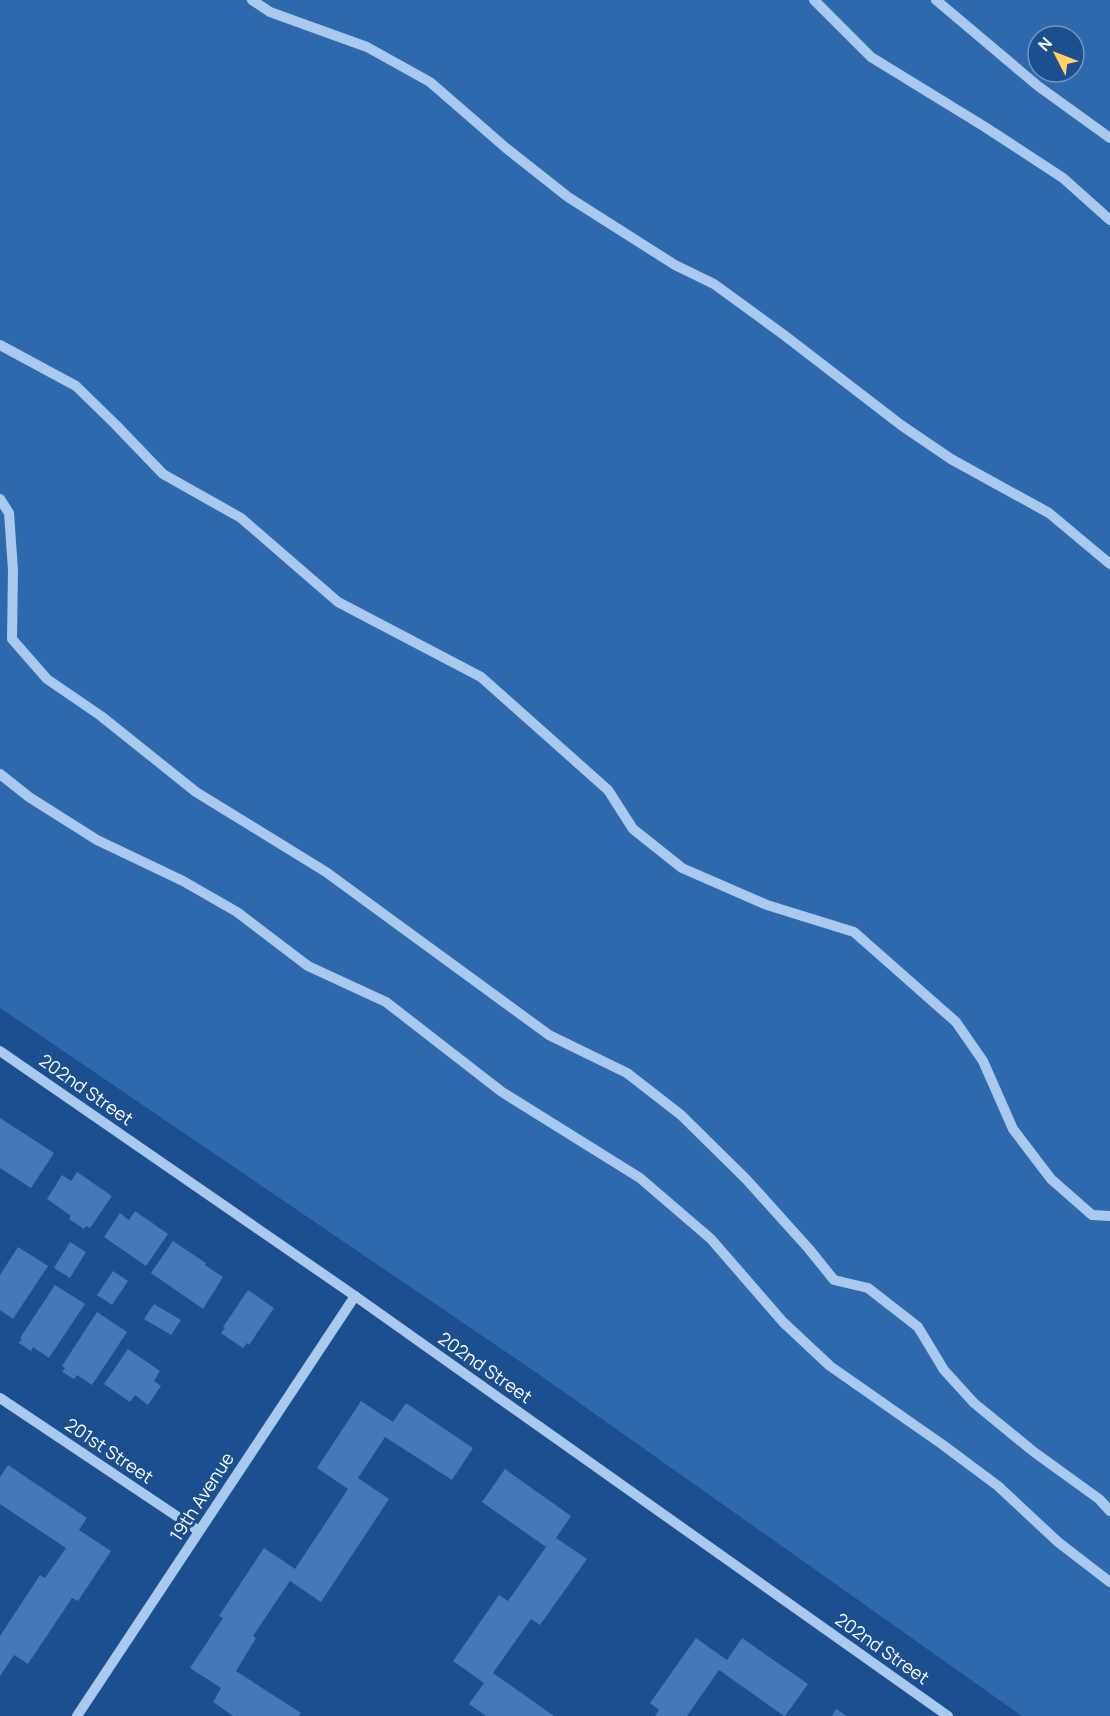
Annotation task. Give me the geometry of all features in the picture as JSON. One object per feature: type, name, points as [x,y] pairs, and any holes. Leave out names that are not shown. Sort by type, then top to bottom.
[{"type":"street","points":[[252,0],[270,12],[367,47],[430,82],[506,148],[568,196],[675,265],[714,284],[951,459],[1049,513],[1110,564]]},
{"type":"street","points":[[814,0],[871,57],[1063,178],[1110,220]]},
{"type":"street","points":[[936,0],[1038,86],[1110,138]]},
{"type":"street","points":[[0,345],[76,386],[163,474],[241,518],[338,602],[481,677],[608,790],[633,829],[682,868],[767,905],[854,932],[956,1022],[983,1060],[1013,1129],[1051,1179],[1092,1215],[1110,1216]]},
{"type":"street","points":[[0,499],[9,513],[13,570],[12,639],[47,680],[101,716],[196,792],[326,872],[549,1035],[627,1073],[681,1115],[746,1179],[834,1280],[868,1288],[918,1327],[944,1370],[974,1403],[1034,1452],[1099,1499],[1110,1511]]},
{"type":"street","points":[[0,774],[29,797],[97,840],[183,881],[237,912],[308,966],[386,1002],[502,1092],[640,1178],[711,1239],[783,1322],[830,1366],[998,1486],[1058,1542],[1110,1582]]},
{"type":"street","name":"202nd Street","points":[[0,1051],[355,1296],[948,1716]]},
{"type":"street","name":"19th Avenue","points":[[77,1716],[355,1296]]},
{"type":"street","name":"201st Street","points":[[0,1398],[199,1531]]},
{"type":"shaded area","points":[[0,0],[1110,0],[1110,1716],[1022,1716],[537,1373],[0,1008]]},
{"type":"building","points":[[0,1118],[54,1153],[31,1188],[0,1168]]},
{"type":"building","points":[[77,1172],[112,1196],[90,1228],[86,1226],[84,1229],[69,1219],[71,1216],[47,1199],[62,1175],[71,1181]]},
{"type":"building","points":[[135,1211],[168,1234],[146,1266],[104,1237],[120,1213],[129,1220]]},
{"type":"building","points":[[173,1241],[223,1277],[203,1309],[151,1273]]},
{"type":"building","points":[[70,1242],[86,1252],[70,1278],[54,1268]]},
{"type":"building","points":[[18,1247],[48,1266],[13,1319],[0,1310],[0,1275]]},
{"type":"building","points":[[113,1271],[128,1281],[112,1305],[97,1295]]},
{"type":"building","points":[[55,1285],[85,1304],[49,1358],[33,1347],[31,1351],[19,1343]]},
{"type":"building","points":[[248,1290],[274,1308],[249,1345],[247,1343],[243,1348],[221,1333]]},
{"type":"building","points":[[154,1304],[181,1320],[171,1335],[144,1319]]},
{"type":"building","points":[[97,1312],[127,1332],[92,1385],[77,1375],[74,1379],[62,1372],[65,1368],[62,1366]]},
{"type":"building","points":[[128,1349],[160,1371],[154,1381],[161,1386],[148,1405],[135,1395],[130,1402],[104,1384]]},
{"type":"building","points":[[361,1401],[393,1422],[406,1403],[473,1448],[452,1480],[385,1437],[358,1478],[389,1499],[321,1602],[290,1581],[253,1636],[256,1638],[236,1671],[301,1713],[299,1716],[233,1716],[213,1702],[221,1688],[190,1668],[223,1618],[219,1616],[264,1548],[295,1569],[348,1489],[317,1468]]},
{"type":"building","points":[[8,1465],[87,1518],[79,1530],[111,1551],[78,1601],[72,1598],[28,1664],[14,1655],[0,1676],[0,1636],[40,1575],[45,1578],[66,1548],[0,1504],[0,1477]]},
{"type":"building","points":[[505,1469],[571,1516],[556,1538],[587,1559],[540,1625],[531,1619],[493,1673],[554,1716],[486,1716],[469,1704],[484,1683],[453,1661],[499,1595],[508,1601],[546,1547],[482,1502]]},
{"type":"building","points":[[696,1638],[727,1660],[742,1638],[808,1684],[784,1716],[719,1670],[687,1716],[655,1716],[659,1710],[650,1703]]},
{"type":"building","points":[[836,1709],[847,1716],[832,1716]]}]
